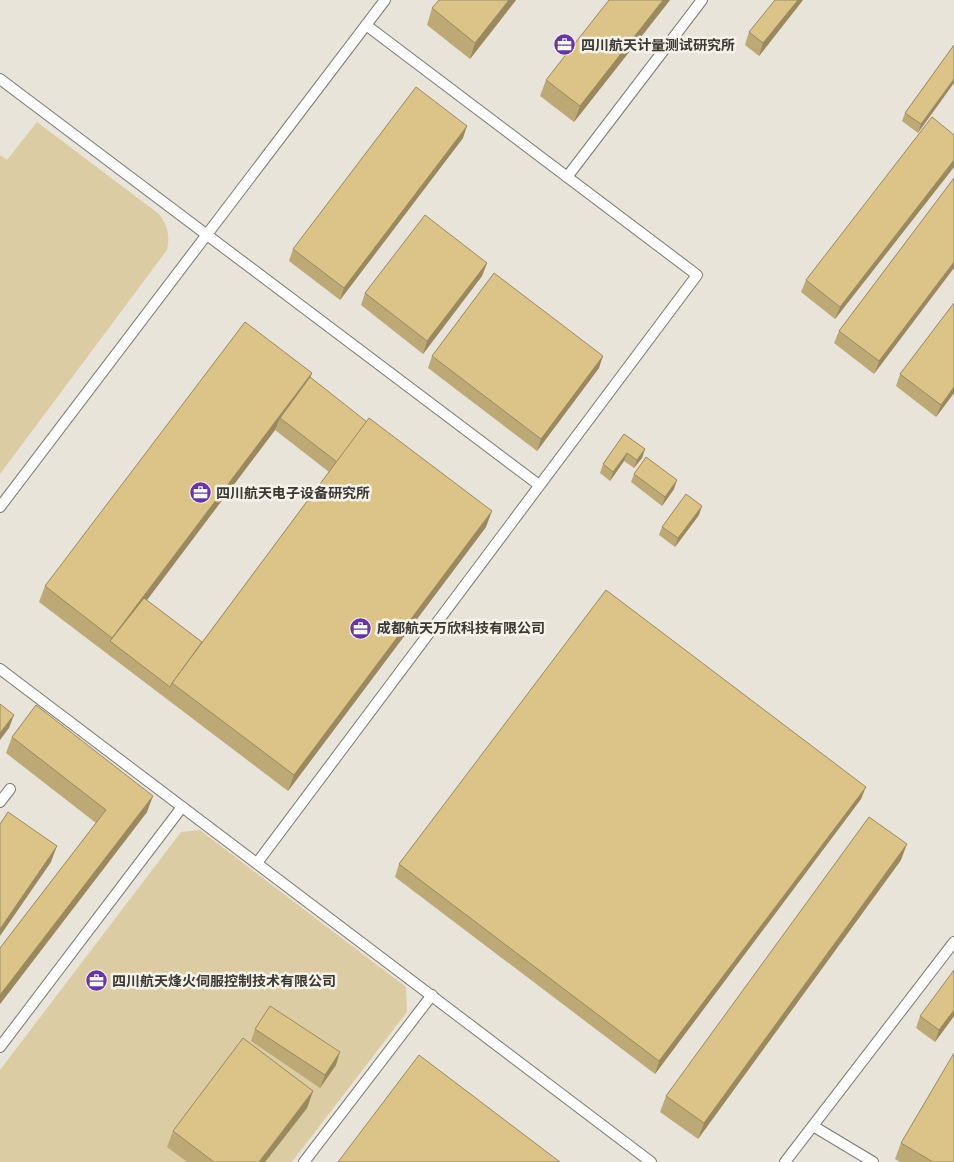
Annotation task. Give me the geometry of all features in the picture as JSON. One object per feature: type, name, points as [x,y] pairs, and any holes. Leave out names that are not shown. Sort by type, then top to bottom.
[{"type":"lane","points":[[0,507],[385,0]]},
{"type":"lane","points":[[567,177],[702,0]]},
{"type":"lane","points":[[257,863],[697,275],[366,24]]},
{"type":"lane","points":[[0,79],[539,485]]},
{"type":"lane","points":[[0,669],[651,1162]]},
{"type":"lane","points":[[0,802],[10,789]]},
{"type":"lane","points":[[0,1047],[182,807]]},
{"type":"lane","points":[[785,1162],[954,942]]},
{"type":"lane","points":[[304,1162],[432,995]]},
{"type":"lane","points":[[813,1126],[873,1162]]},
{"type":"shaded area","points":[[37,122],[159,214],[166,227],[168,245],[167,250],[0,474],[0,155],[7,160]]},
{"type":"shaded area","points":[[200,830],[406,987],[407,1012],[292,1162],[0,1162],[0,1070],[181,832]]},
{"type":"building","points":[[439,0],[509,0],[475,43],[432,8]]},
{"type":"building","points":[[609,0],[663,0],[580,106],[546,80]]},
{"type":"building","points":[[775,0],[798,0],[763,43],[749,32]]},
{"type":"building","points":[[954,45],[954,79],[921,124],[905,113]]},
{"type":"building","points":[[416,87],[467,126],[344,288],[293,249]]},
{"type":"building","points":[[932,117],[954,135],[954,160],[840,307],[806,280]]},
{"type":"building","points":[[954,178],[954,262],[879,361],[839,331]]},
{"type":"building","points":[[425,215],[487,263],[427,341],[365,293]]},
{"type":"building","points":[[494,273],[603,356],[541,439],[432,356]]},
{"type":"building","points":[[954,303],[954,387],[941,405],[900,374]]},
{"type":"building","points":[[245,322],[312,373],[112,638],[45,586]]},
{"type":"building","points":[[310,377],[367,422],[337,462],[280,418]]},
{"type":"building","points":[[369,418],[492,511],[294,775],[172,683]]},
{"type":"building","points":[[624,434],[645,449],[637,460],[627,453],[613,472],[603,464]]},
{"type":"building","points":[[646,457],[677,480],[665,497],[634,474]]},
{"type":"building","points":[[686,494],[702,506],[678,538],[662,527]]},
{"type":"building","points":[[606,590],[866,787],[659,1061],[399,864]]},
{"type":"building","points":[[144,598],[202,642],[170,687],[110,641]]},
{"type":"building","points":[[0,704],[14,715],[0,733]]},
{"type":"building","points":[[36,705],[153,796],[0,995],[0,948],[106,810],[12,737]]},
{"type":"building","points":[[8,812],[57,846],[0,929],[0,824]]},
{"type":"building","points":[[869,817],[907,844],[704,1123],[666,1096]]},
{"type":"building","points":[[954,970],[954,1010],[939,1030],[920,1016]]},
{"type":"building","points":[[270,1006],[340,1052],[325,1075],[255,1029]]},
{"type":"building","points":[[243,1038],[313,1091],[259,1162],[214,1162],[173,1131]]},
{"type":"building","points":[[954,1053],[954,1162],[933,1162],[901,1143]]},
{"type":"building","points":[[419,1055],[560,1162],[338,1162]]},
{"type":"place","name":"四川航天计量测试研究所","points":[[565,45]]},
{"type":"place","name":"四川航天电子设备研究所","points":[[200,493]]},
{"type":"place","name":"成都航天万欣科技有限公司","points":[[361,628]]},
{"type":"place","name":"四川航天烽火伺服控制技术有限公司","points":[[96,981]]}]
